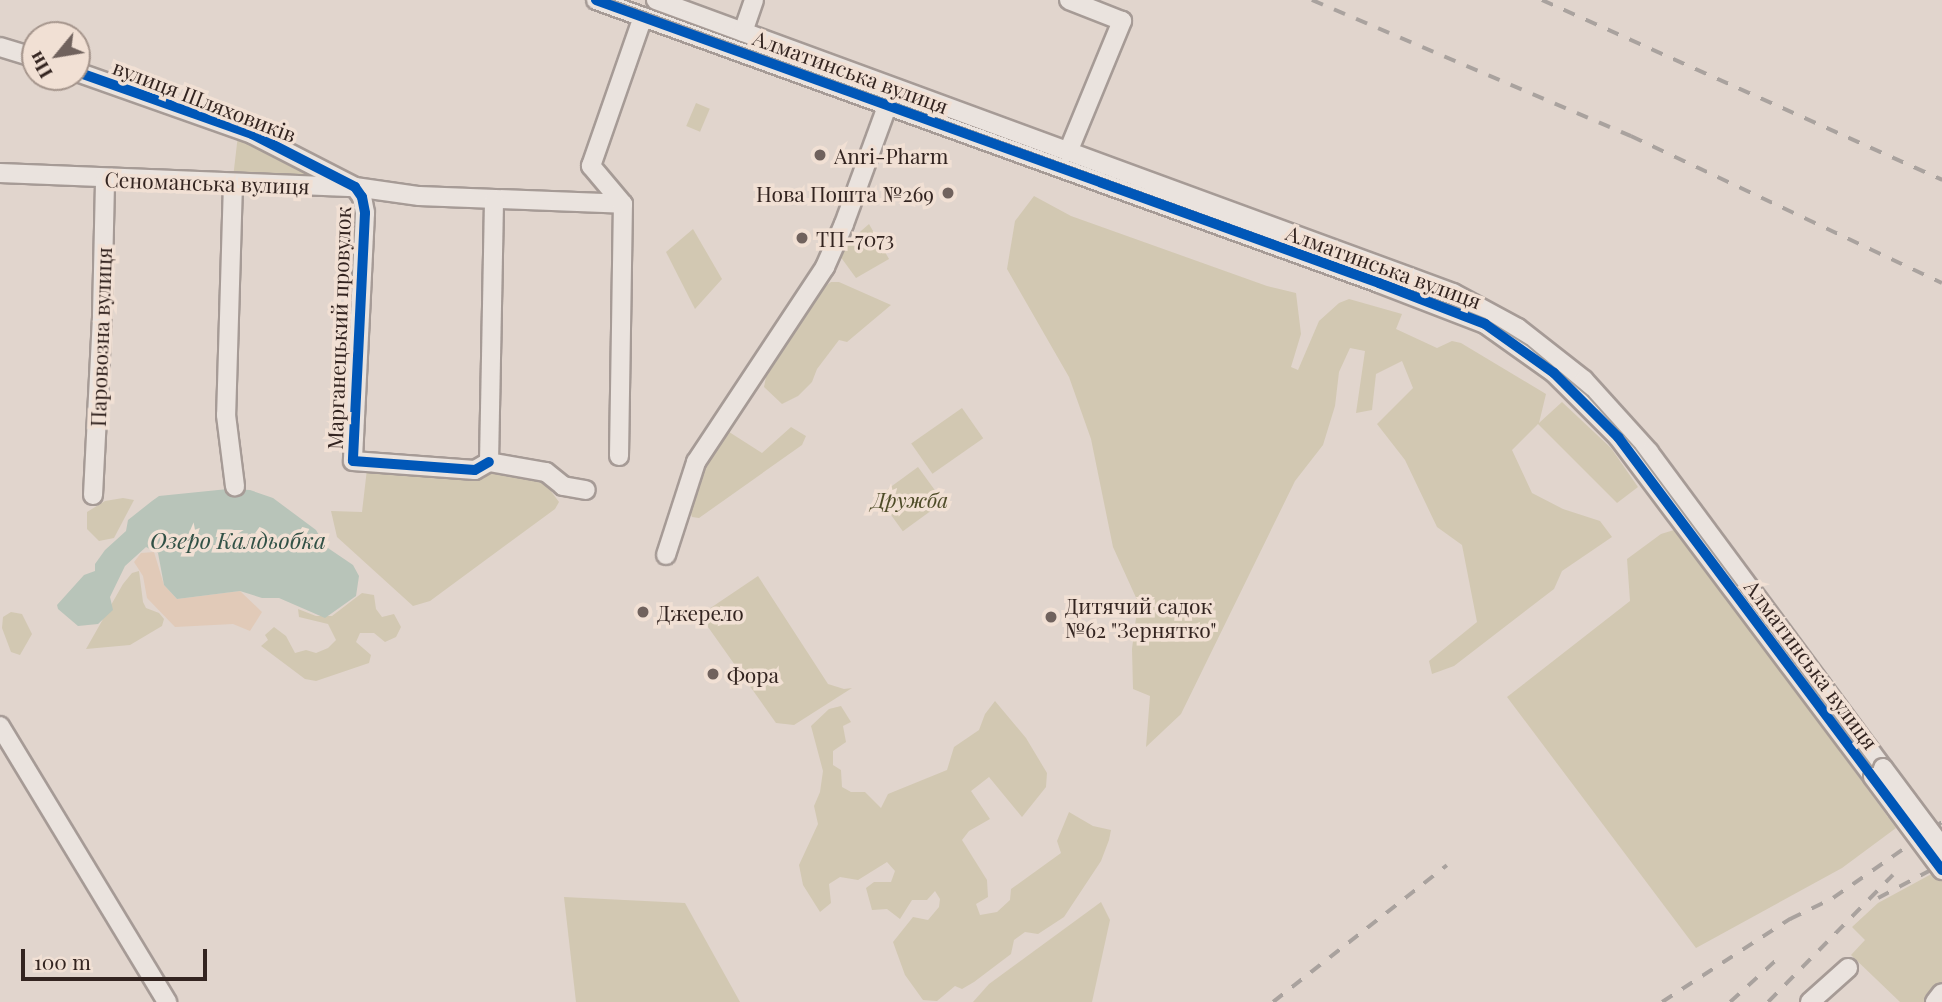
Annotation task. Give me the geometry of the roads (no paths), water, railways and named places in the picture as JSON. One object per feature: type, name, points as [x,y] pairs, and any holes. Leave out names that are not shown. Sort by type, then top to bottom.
[{"type":"street","name":"Алматинська вулиця","points":[[596,0],[888,104],[1475,320],[1519,347],[1586,403],[1630,452],[1878,773],[1942,846]]},
{"type":"street","name":"Алматинська вулиця","points":[[656,0],[1453,293],[1537,341],[1584,380],[1649,452],[1878,773],[1942,870]]},
{"type":"street","points":[[743,32],[754,0]]},
{"type":"street","points":[[1068,152],[1122,21],[1069,0]]},
{"type":"street","points":[[619,456],[623,204],[591,166],[643,18]]},
{"type":"street","points":[[0,47],[21,54]]},
{"type":"street","name":"вулиця Шляховиків","points":[[91,77],[252,134],[355,187]]},
{"type":"street","points":[[666,555],[696,462],[830,257],[888,104]]},
{"type":"street","name":"Сеноманська вулиця","points":[[0,173],[355,187],[419,196],[623,204]]},
{"type":"street","name":"Паровозна вулиця","points":[[93,495],[102,315],[105,179]]},
{"type":"street","points":[[233,183],[226,415],[235,486]]},
{"type":"street","name":"Марганецький провулок","points":[[355,187],[362,197],[365,213],[353,461],[475,470],[489,462]]},
{"type":"street","points":[[494,200],[489,462],[546,472],[563,486],[586,489]]},
{"type":"street","points":[[0,726],[167,1002]]},
{"type":"street","points":[[1810,1002],[1848,968]]},
{"type":"street","points":[[1935,1002],[1942,993]]},
{"type":"water","name":"Озеро Калдьобка","points":[[228,489],[250,490],[273,498],[316,530],[325,546],[353,565],[359,576],[356,596],[325,618],[279,598],[262,598],[240,591],[177,599],[164,585],[158,553],[146,547],[125,566],[110,597],[113,610],[98,624],[78,626],[58,609],[57,605],[84,575],[95,571],[95,564],[105,550],[126,531],[128,520],[159,496]]},
{"type":"tram line","points":[[612,0],[1451,305],[1485,319],[1527,345],[1588,396],[1635,448],[1942,861]]},
{"type":"railway","points":[[1312,0],[1631,136],[1942,283]]},
{"type":"railway","points":[[1542,0],[1942,180]]},
{"type":"railway","points":[[1662,1002],[1790,919],[1833,898],[1942,822]]},
{"type":"railway","points":[[1878,898],[1942,864]]},
{"type":"railway","points":[[1273,1002],[1447,865]]},
{"type":"railway","points":[[1768,1002],[1893,875]]},
{"type":"railway","points":[[1730,1002],[1775,961]]},
{"type":"place","name":"Anri-Pharm","points":[[820,155]]},
{"type":"place","name":"Нова Пошта №269","points":[[948,193]]},
{"type":"place","name":"ТП-7073","points":[[802,238]]},
{"type":"place","name":"Джерело","points":[[643,612]]},
{"type":"place","name":"Дитячий садок №62 \"Зернятко\"","points":[[1051,617]]},
{"type":"place","name":"Фора","points":[[713,674]]},
{"type":"park label","name":"Дружба","points":[[910,499]]}]
